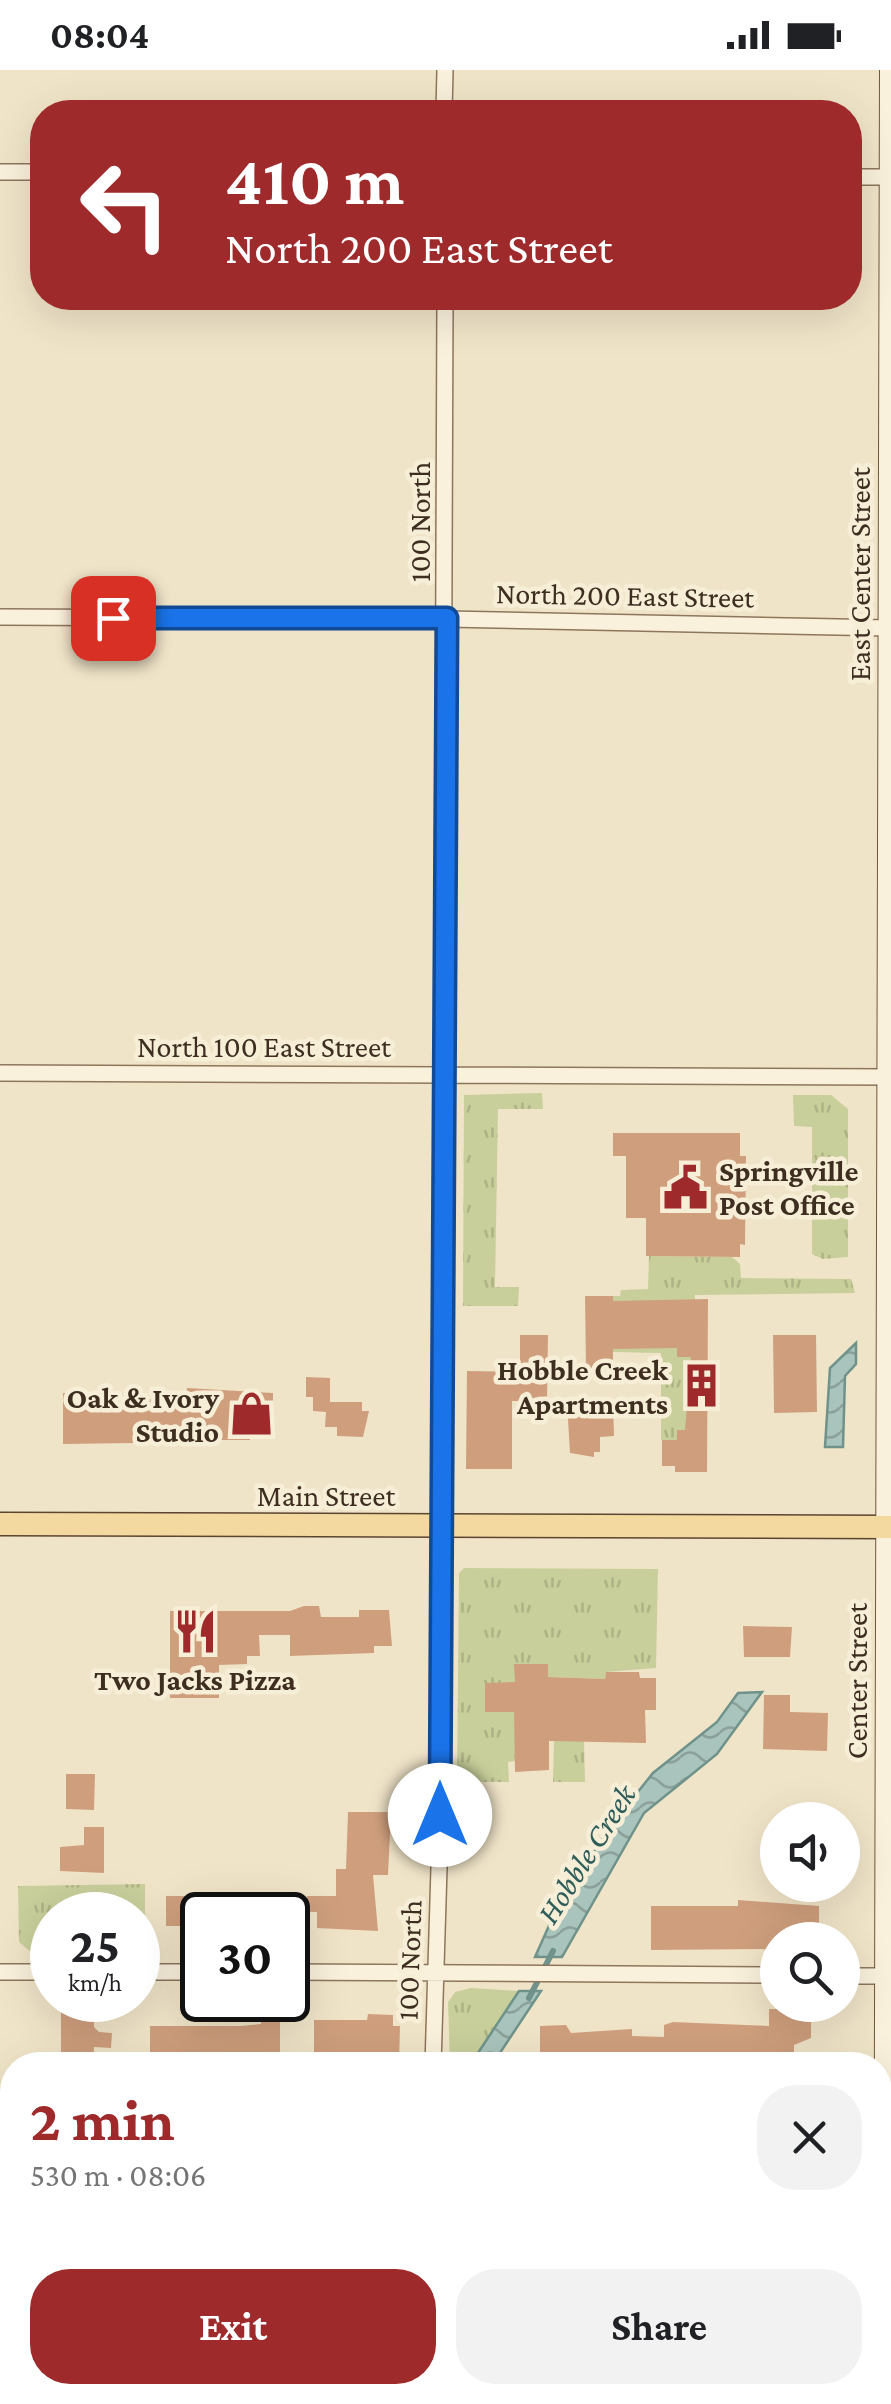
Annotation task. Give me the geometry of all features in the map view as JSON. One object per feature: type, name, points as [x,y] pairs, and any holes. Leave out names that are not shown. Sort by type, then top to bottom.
[{"type":"main road","name":"Main Street","points":[[0,1524],[889,1527]]},
{"type":"street","points":[[444,100],[445,70]]},
{"type":"street","name":"East Center Street","points":[[889,1078],[890,70]]},
{"type":"street","points":[[0,172],[30,172]]},
{"type":"street","points":[[862,177],[891,177]]},
{"type":"street","name":"100 North","points":[[434,2052],[438,1972],[447,618],[445,310]]},
{"type":"street","name":"North 200 East Street","points":[[0,617],[447,618],[890,628]]},
{"type":"street","name":"North 100 East Street","points":[[0,1073],[889,1078]]},
{"type":"street","name":"Center Street","points":[[887,2052],[889,1078]]},
{"type":"street","points":[[0,1972],[30,1972]]},
{"type":"street","points":[[310,1972],[760,1975]]},
{"type":"street","points":[[860,1976],[888,1976]]},
{"type":"green space","points":[[542,1093],[543,1109],[498,1109],[495,1287],[519,1287],[518,1306],[463,1306],[464,1095]]},
{"type":"green space","points":[[793,1095],[831,1095],[848,1109],[848,1257],[823,1259],[812,1254],[812,1127],[794,1126]]},
{"type":"green space","points":[[649,1256],[732,1257],[740,1264],[741,1278],[851,1279],[855,1293],[695,1295],[695,1323],[677,1346],[677,1357],[691,1357],[695,1395],[686,1395],[686,1406],[695,1407],[695,1425],[677,1440],[661,1440],[661,1353],[613,1352],[613,1296],[620,1296],[621,1290],[648,1289]]},
{"type":"green space","points":[[464,1568],[658,1569],[656,1668],[606,1672],[605,1679],[548,1677],[548,1664],[515,1664],[515,1761],[508,1762],[509,1782],[457,1782],[459,1573]]},
{"type":"green space","points":[[554,1741],[584,1741],[585,1782],[553,1782]]},
{"type":"green space","points":[[145,1884],[145,1892],[30,1892],[30,1952],[19,1942],[18,1886]]},
{"type":"green space","points":[[471,1988],[519,1991],[479,2052],[450,2052],[448,2002],[455,1992]]},
{"type":"water","points":[[856,1343],[856,1364],[845,1376],[843,1447],[825,1447],[830,1368]]},
{"type":"water","points":[[762,1692],[717,1754],[644,1813],[562,1957],[535,1957],[560,1901],[653,1773],[717,1722],[738,1693]]},
{"type":"water","points":[[519,1991],[541,1991],[501,2052],[479,2052]]},
{"type":"building","name":"Springville Post Office","points":[[613,1133],[740,1133],[740,1156],[746,1156],[745,1245],[740,1244],[740,1257],[646,1256],[646,1218],[626,1218],[626,1156],[613,1156]]},
{"type":"building","points":[[585,1296],[613,1296],[613,1301],[708,1299],[707,1472],[675,1472],[675,1466],[662,1466],[662,1440],[677,1440],[677,1430],[685,1430],[691,1357],[677,1357],[677,1348],[613,1349],[613,1368],[586,1368]]},
{"type":"building","points":[[520,1335],[548,1335],[547,1401],[512,1401],[512,1469],[466,1469],[467,1371],[520,1372]]},
{"type":"building","points":[[773,1335],[816,1335],[817,1412],[774,1413]]},
{"type":"building","points":[[306,1377],[330,1378],[330,1402],[362,1402],[362,1411],[369,1411],[363,1437],[337,1436],[337,1427],[325,1427],[326,1412],[313,1411],[313,1397],[306,1397]]},
{"type":"building","points":[[187,1388],[273,1393],[273,1434],[250,1434],[250,1440],[194,1440],[194,1429],[134,1428],[134,1443],[63,1444],[63,1393],[98,1393],[98,1409],[148,1409],[148,1399],[186,1400]]},
{"type":"building","points":[[613,1401],[614,1436],[600,1437],[600,1452],[594,1452],[594,1457],[570,1453],[567,1402]]},
{"type":"building","points":[[319,1606],[321,1617],[359,1617],[359,1610],[389,1610],[392,1646],[374,1646],[374,1653],[290,1656],[290,1635],[259,1635],[260,1656],[247,1656],[247,1664],[219,1665],[219,1698],[170,1698],[170,1611],[290,1611]]},
{"type":"building","points":[[743,1626],[792,1627],[790,1657],[744,1657]]},
{"type":"building","points":[[514,1664],[548,1664],[548,1677],[605,1679],[606,1672],[639,1672],[640,1678],[656,1678],[656,1710],[645,1710],[646,1743],[549,1741],[549,1770],[515,1772],[514,1712],[485,1712],[485,1683],[515,1682]]},
{"type":"building","points":[[764,1695],[790,1695],[790,1712],[828,1713],[827,1751],[763,1749]]},
{"type":"building","points":[[66,1774],[95,1774],[94,1810],[66,1809]]},
{"type":"building","points":[[348,1812],[391,1812],[388,1875],[373,1875],[378,1931],[317,1928],[317,1912],[310,1912],[310,1896],[336,1896],[336,1869],[346,1869]]},
{"type":"building","points":[[84,1827],[104,1827],[104,1873],[60,1871],[60,1847],[84,1845]]},
{"type":"building","points":[[166,1896],[180,1896],[180,1926],[166,1926]]},
{"type":"building","points":[[738,1900],[819,1906],[819,1922],[760,1922],[760,1949],[651,1950],[651,1906],[738,1906]]},
{"type":"building","points":[[368,2014],[393,2015],[393,2026],[400,2026],[399,2052],[314,2052],[314,2020],[367,2020]]},
{"type":"building","points":[[61,2022],[94,2022],[99,2032],[112,2033],[111,2048],[94,2047],[94,2052],[61,2052]]},
{"type":"building","points":[[280,2022],[280,2052],[150,2052],[150,2026]]},
{"type":"building","points":[[673,2022],[769,2026],[769,2022],[811,2022],[811,2038],[794,2045],[794,2052],[540,2052],[540,2026],[566,2025],[571,2033],[632,2029],[632,2036],[664,2037],[664,2025]]},
{"type":"waterway","name":"Hobble Creek","points":[[529,1998],[553,1951]]},
{"type":"place","name":"Springville Post Office","points":[[686,1187]]},
{"type":"place","name":"Hobble Creek Apartments","points":[[701,1386]]},
{"type":"place","name":"Oak & Ivory Studio","points":[[252,1414]]},
{"type":"place","name":"Two Jacks Pizza","points":[[195,1632]]},
{"type":"route","points":[[113,618],[447,618],[440,1815]]}]
